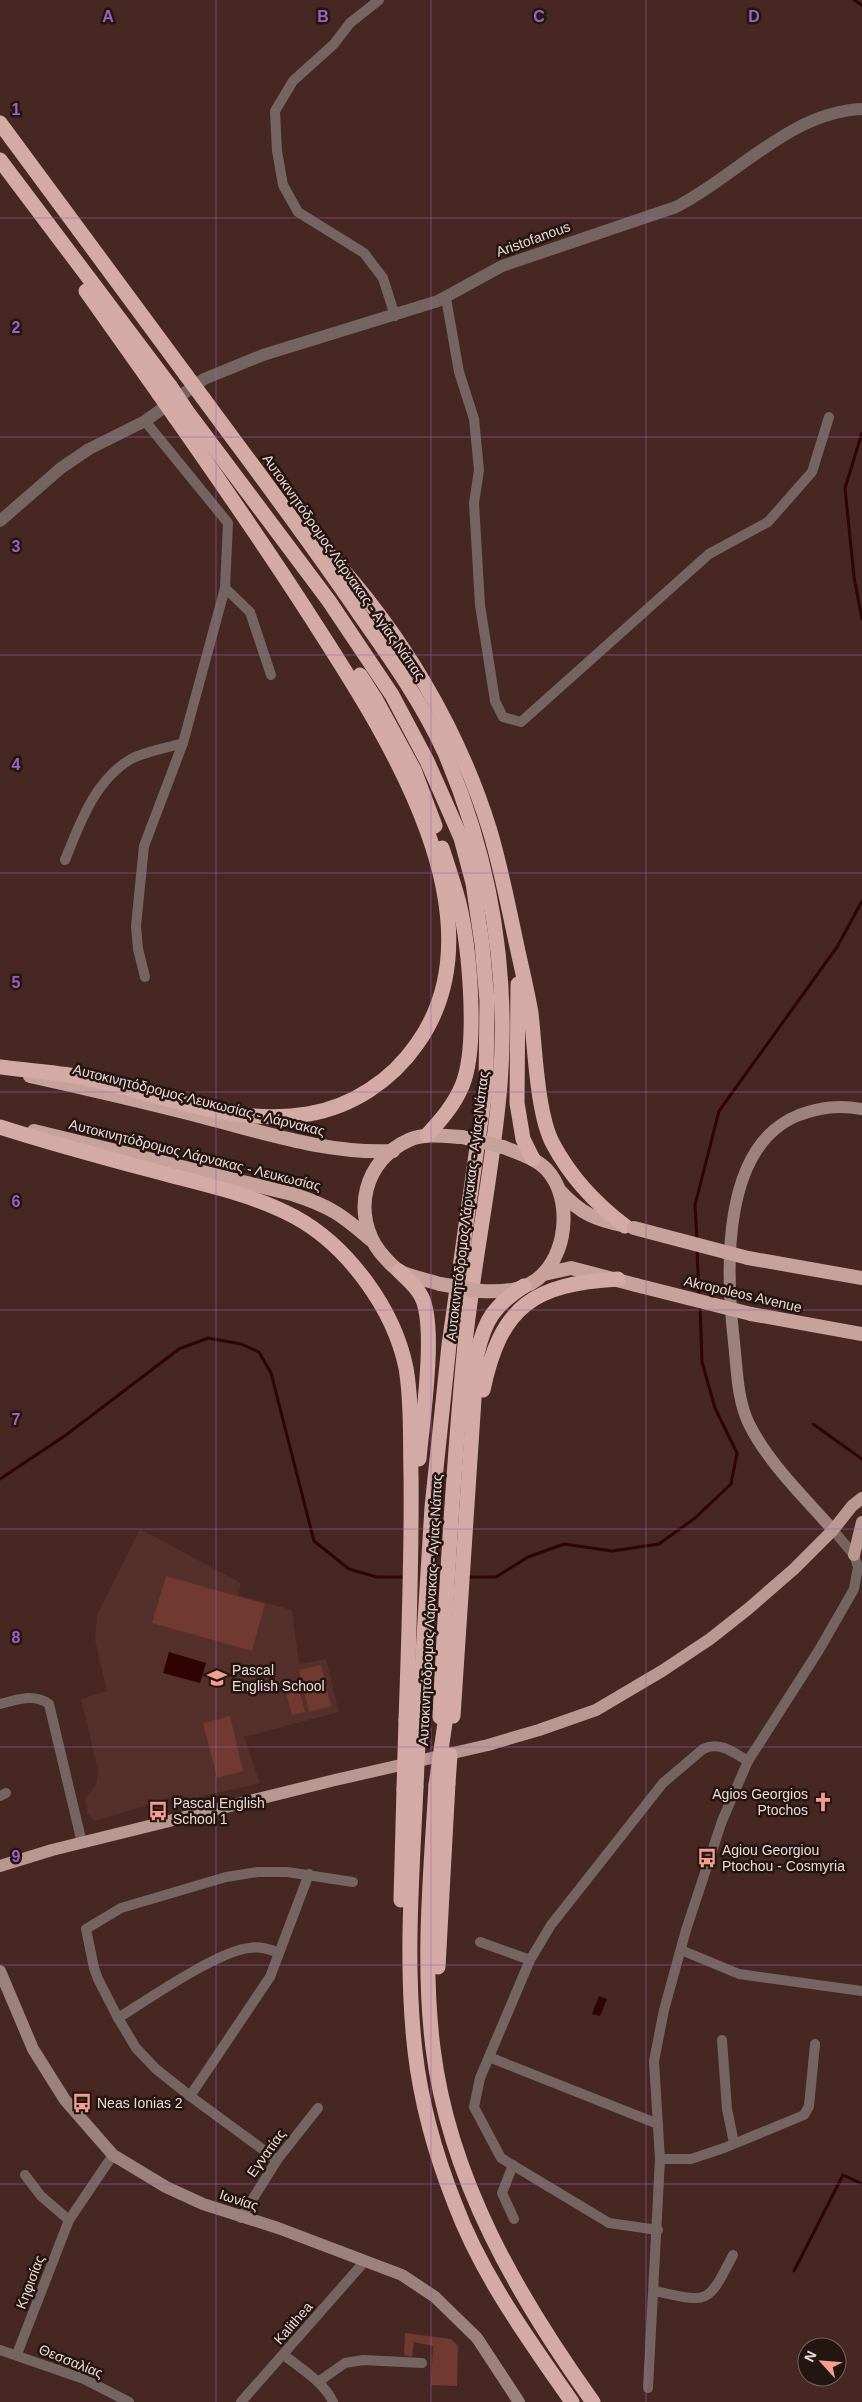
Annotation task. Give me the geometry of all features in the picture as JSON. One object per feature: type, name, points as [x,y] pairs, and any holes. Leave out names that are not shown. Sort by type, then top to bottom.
[{"type":"highway","name":"Αυτοκινητόδρομος Λάρνακας - Αγίας Νάπας","points":[[0,123],[282,505],[409,686],[444,753],[474,833],[498,941],[502,1000],[500,1085],[466,1343],[450,1510],[446,1717]]},
{"type":"highway","points":[[0,1068],[75,1076],[234,1115],[276,1118],[309,1114],[334,1108],[357,1098],[382,1080],[407,1058],[424,1035],[441,1002],[448,974],[450,941],[446,905],[433,849],[403,773],[368,706],[180,413],[38,223],[1,162]]},
{"type":"highway","name":"Αυτοκινητόδρομος Λάρνακας - Αγίας Νάπας","points":[[180,413],[201,432],[329,601],[392,695],[431,769],[461,838],[474,884],[487,1001],[486,1084],[448,1354],[413,1719],[410,1788],[411,1950],[415,2052],[430,2125],[455,2205],[478,2253],[519,2326],[572,2402]]},
{"type":"highway","points":[[201,432],[376,700],[414,770],[441,842],[459,904],[467,957],[471,1030],[469,1061],[463,1084],[452,1105],[427,1135]]},
{"type":"highway","points":[[282,505],[334,560],[381,619],[423,678],[458,745],[490,830],[504,885],[530,1010],[543,1114],[552,1142],[569,1169],[592,1198],[630,1227]]},
{"type":"highway","points":[[516,943],[519,1039],[517,1103],[523,1139],[533,1159]]},
{"type":"highway","name":"Αυτοκινητόδρομος Λευκωσίας - Λάρνακας","points":[[0,1068],[198,1116],[310,1146],[341,1151],[393,1151]]},
{"type":"highway","points":[[0,1126],[228,1190],[266,1204],[295,1217],[322,1235],[356,1267],[387,1316],[405,1367],[410,1405],[413,1719]]},
{"type":"highway","name":"Αυτοκινητόδρομος Λάρνακας - Λευκωσίας","points":[[0,1126],[47,1134],[292,1194],[323,1204],[345,1217],[371,1240],[399,1271]]},
{"type":"highway","points":[[371,1240],[363,1207],[366,1188],[381,1160],[408,1140],[427,1135],[462,1138],[503,1147],[533,1159],[547,1170],[560,1191],[575,1207],[589,1215],[748,1258],[862,1278]]},
{"type":"highway","points":[[560,1191],[564,1218],[562,1233],[552,1262],[544,1274],[502,1301],[490,1315],[482,1332],[477,1354],[460,1602],[446,1717],[442,1784],[438,1968],[442,2036],[454,2113],[469,2165],[473,2198],[534,2317],[593,2402]]},
{"type":"highway","name":"Akropoleos Avenue","points":[[544,1274],[572,1268],[751,1314],[862,1334]]},
{"type":"highway","points":[[399,1271],[420,1294],[427,1310],[430,1332],[412,1545]]},
{"type":"highway","points":[[399,1271],[440,1284],[480,1291],[509,1292],[524,1286]]},
{"type":"highway","points":[[470,1454],[490,1358],[504,1329],[521,1308],[544,1293],[564,1285],[618,1279]]},
{"type":"main road","points":[[834,1530],[773,1462],[749,1424],[743,1408],[731,1320],[732,1243],[735,1204],[740,1183],[749,1160],[761,1143],[776,1129],[793,1118],[820,1107],[849,1107],[862,1110]]},
{"type":"main road","points":[[0,1866],[82,1843],[488,1745],[596,1710],[662,1671],[710,1639],[794,1569],[834,1530],[852,1506],[862,1498]]},
{"type":"main road","points":[[834,1530],[862,1513]]},
{"type":"main road","points":[[854,1555],[862,1522]]},
{"type":"main road","name":"Ιωνίας","points":[[0,1971],[33,2049],[68,2104],[114,2155],[166,2188],[241,2218],[278,2228],[402,2275],[435,2297],[477,2338],[519,2402]]},
{"type":"street","points":[[378,0],[350,24],[334,44],[293,81],[275,111],[276,151],[282,185],[298,212],[364,253],[384,278],[395,316]]},
{"type":"street","name":"Aristofanous","points":[[0,521],[61,468],[89,450],[145,421],[204,378],[263,355],[395,316],[446,298],[502,266],[676,207],[696,197],[767,147],[806,124],[831,112],[862,109]]},
{"type":"street","points":[[446,298],[459,372],[474,419],[479,470],[474,503],[480,605],[495,701],[503,717],[521,722],[710,554],[768,522],[812,472],[830,417]]},
{"type":"street","points":[[145,421],[228,524],[225,588],[183,743],[144,846],[136,926],[145,977]]},
{"type":"street","points":[[225,588],[250,612],[271,675]]},
{"type":"street","points":[[65,860],[85,812],[110,774],[132,758],[183,743]]},
{"type":"street","points":[[648,2388],[655,2291],[660,2159],[654,2061],[664,2010],[680,1950],[722,1821],[748,1761],[819,1650],[854,1588],[858,1567],[854,1555],[834,1530]]},
{"type":"street","points":[[0,1704],[31,1697],[42,1698],[49,1704],[82,1843]]},
{"type":"street","points":[[658,2230],[609,2223],[501,2158],[474,2107],[480,2078],[530,1960],[551,1924],[663,1783],[709,1746],[724,1747],[748,1761]]},
{"type":"street","points":[[277,2160],[156,2069],[136,2048],[118,2018],[94,1968],[86,1929],[121,1908],[226,1877],[258,1872],[308,1874],[353,1882]]},
{"type":"street","points":[[190,2096],[270,1977],[308,1874]]},
{"type":"street","points":[[480,1942],[530,1960]]},
{"type":"street","points":[[118,2018],[215,1960],[248,1948],[264,1948],[279,1954]]},
{"type":"street","points":[[680,1950],[739,1974],[862,1991]]},
{"type":"street","points":[[722,2040],[727,2109],[734,2143]]},
{"type":"street","points":[[660,2159],[691,2159],[804,2115],[809,2106],[815,2044]]},
{"type":"street","points":[[489,2057],[658,2124]]},
{"type":"street","name":"Εγνατίας","points":[[241,2218],[277,2160],[318,2108]]},
{"type":"street","name":"Κηφισίας","points":[[17,2354],[69,2220],[114,2155]]},
{"type":"street","points":[[513,2166],[502,2193],[514,2219]]},
{"type":"street","points":[[25,2175],[41,2196],[69,2220]]},
{"type":"street","points":[[655,2291],[688,2298],[700,2298],[710,2295],[733,2255]]},
{"type":"street","name":"Kalithea","points":[[241,2402],[365,2260]]},
{"type":"street","name":"Θεσσαλίας","points":[[0,2350],[17,2354],[84,2379],[129,2402]]},
{"type":"street","points":[[284,2355],[318,2382],[330,2394],[333,2402]]},
{"type":"street","points":[[318,2382],[345,2363],[363,2360],[422,2362]]},
{"type":"shaded area","name":"Pascal English School","points":[[140,1529],[241,1583],[238,1595],[292,1610],[299,1664],[326,1659],[339,1712],[244,1737],[260,1783],[190,1799],[174,1797],[95,1821],[88,1814],[85,1799],[96,1784],[98,1770],[81,1699],[107,1691],[95,1640],[97,1615]]},
{"type":"shaded area","points":[[166,1576],[265,1604],[252,1651],[152,1623]]},
{"type":"shaded area","points":[[169,1652],[206,1663],[200,1683],[163,1673]]},
{"type":"shaded area","points":[[321,1665],[331,1706],[309,1712],[299,1670]]},
{"type":"shaded area","points":[[298,1686],[305,1712],[292,1715],[285,1690]]},
{"type":"shaded area","points":[[230,1716],[243,1771],[217,1778],[203,1723]]},
{"type":"shaded area","points":[[599,1996],[607,1999],[600,2016],[592,2014]]},
{"type":"shaded area","points":[[405,2333],[451,2339],[458,2346],[457,2386],[431,2385],[433,2346],[414,2342],[412,2357],[404,2355]]},
{"type":"waterway","points":[[854,0],[862,5]]},
{"type":"waterway","points":[[862,433],[845,488],[854,577],[862,619]]},
{"type":"waterway","points":[[697,1241],[695,1205],[719,1111],[837,947],[862,901]]},
{"type":"waterway","points":[[697,1250],[699,1296]]},
{"type":"waterway","points":[[468,1577],[496,1577],[528,1557],[564,1544],[612,1551],[659,1544],[695,1518],[731,1484],[737,1453],[715,1408],[702,1362],[700,1305]]},
{"type":"waterway","points":[[0,1479],[66,1435],[179,1349],[208,1338],[241,1344],[259,1352],[271,1373],[314,1541],[349,1569],[377,1577],[406,1577]]},
{"type":"waterway","points":[[813,1424],[862,1459]]},
{"type":"waterway","points":[[794,2271],[843,2175],[862,2184]]},
{"type":"place","name":"Pascal English School","points":[[217,1678]]},
{"type":"place","name":"Agios Georgios Ptochos","points":[[823,1802]]},
{"type":"place","name":"Pascal English School 1","points":[[158,1811]]},
{"type":"place","name":"Agiou Georgiou Ptochou - Cosmyria","points":[[707,1858]]},
{"type":"place","name":"Neas Ionias 2","points":[[82,2103]]}]
